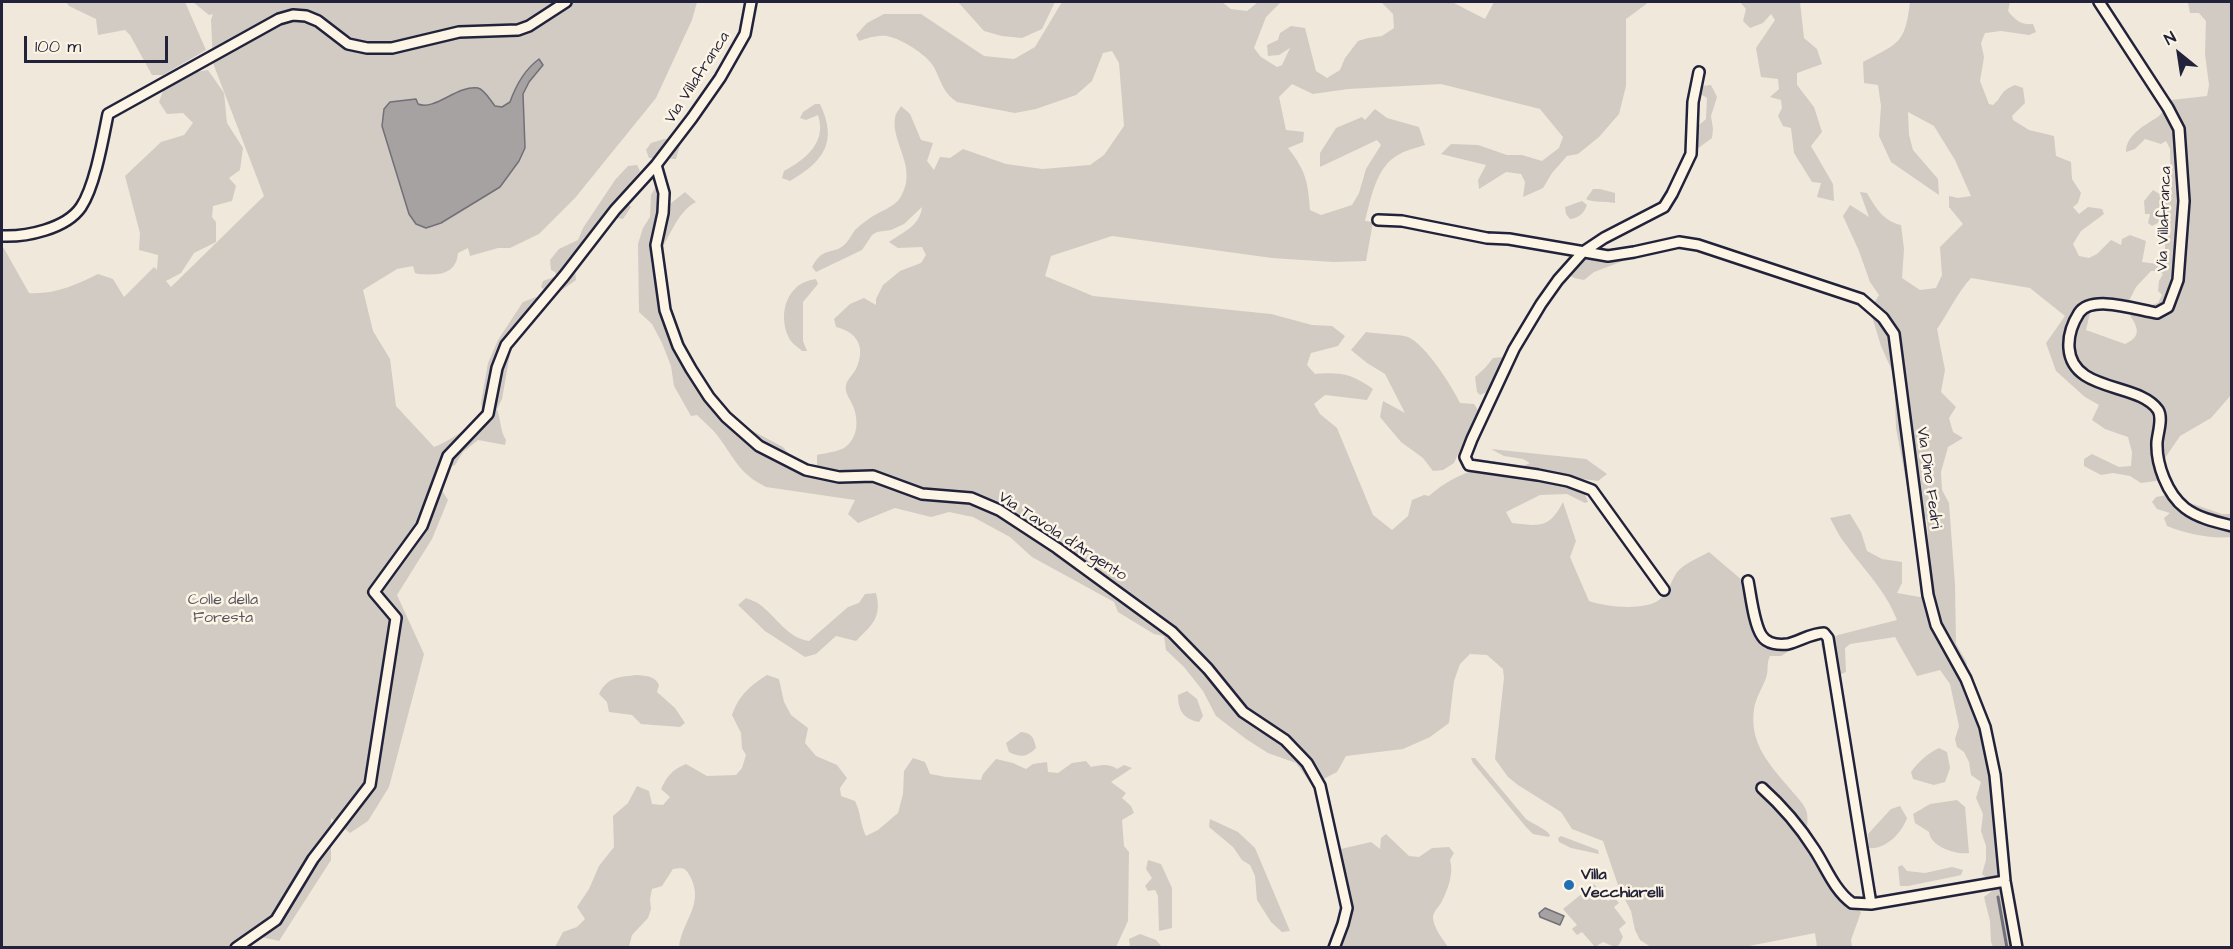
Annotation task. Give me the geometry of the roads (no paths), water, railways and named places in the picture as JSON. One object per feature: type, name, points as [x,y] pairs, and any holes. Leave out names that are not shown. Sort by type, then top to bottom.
[{"type":"street","points":[[2,236],[18,236],[44,231],[70,218],[80,208],[88,192],[108,114],[279,19],[293,15],[306,16],[318,21],[348,44],[367,48],[392,48],[459,32],[518,30],[539,20],[566,2]]},
{"type":"street","name":"Via Villafranca","points":[[236,948],[276,920],[313,859],[370,785],[396,618],[374,592],[422,526],[448,456],[488,414],[497,368],[506,345],[615,210],[656,165],[720,78],[745,34],[751,2]]},
{"type":"street","name":"Via Villafranca","points":[[2099,2],[2168,108],[2179,129],[2184,201],[2178,280],[2168,307],[2157,313],[2099,303],[2083,308],[2072,324],[2069,355],[2076,367],[2086,375],[2109,387],[2146,399],[2157,410],[2160,417],[2157,446],[2166,484],[2185,508],[2209,520],[2232,526]]},
{"type":"street","points":[[1664,590],[1592,490],[1568,481],[1539,475],[1469,465],[1465,457],[1514,349],[1541,304],[1583,252],[1604,238],[1664,207],[1672,194],[1691,154],[1693,102],[1699,72]]},
{"type":"street","name":"Via Tavola d'Argento","points":[[656,165],[664,193],[663,213],[656,245],[665,310],[678,346],[691,369],[726,417],[759,446],[806,471],[839,477],[873,476],[922,494],[971,498],[999,510],[1057,548],[1172,632],[1208,669],[1243,712],[1285,740],[1293,748],[1307,763],[1320,786],[1347,908],[1334,948]]},
{"type":"street","name":"Via Dino Fedri","points":[[1378,220],[1402,221],[1487,238],[1608,256],[1679,242],[1698,245],[1861,299],[1883,318],[1894,334],[1928,595],[1936,625],[1966,679],[1985,727],[1995,775],[2006,881],[2017,948]]},
{"type":"street","points":[[1748,581],[1758,627],[1761,636],[1767,641],[1787,644],[1818,633],[1824,633],[1828,638],[1871,904]]},
{"type":"street","points":[[1762,788],[1776,800],[1800,830],[1846,898],[1859,905],[2006,881]]},
{"type":"waterway","points":[[1998,897],[2007,948]]},
{"type":"place","name":"Villa Vecchiarelli","points":[[1569,885]]},
{"type":"park label","name":"Colle della Foresta","points":[[223,610]]}]
